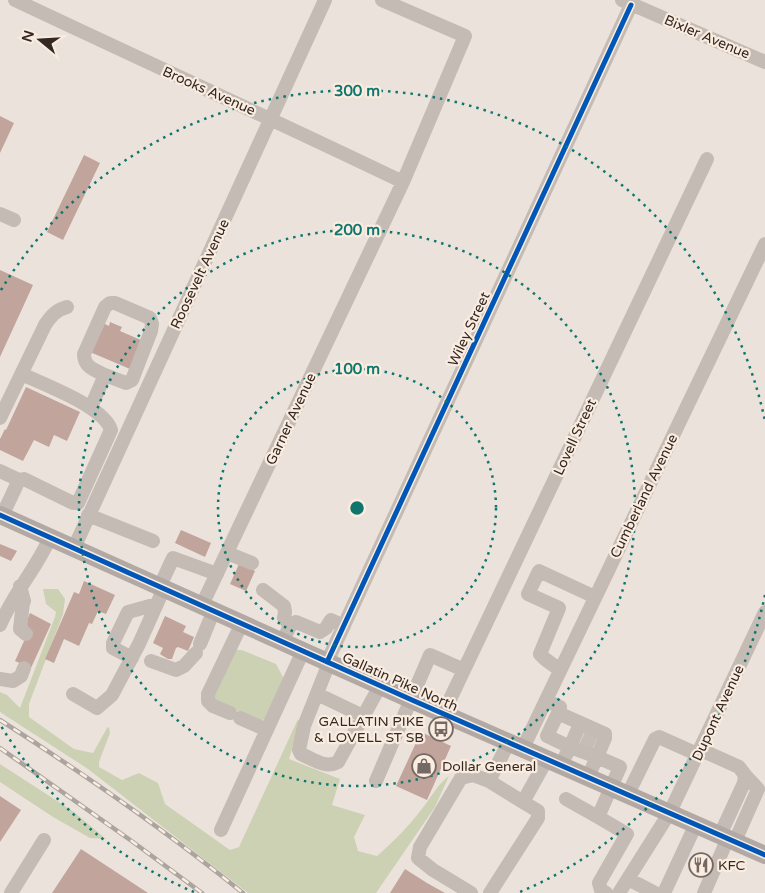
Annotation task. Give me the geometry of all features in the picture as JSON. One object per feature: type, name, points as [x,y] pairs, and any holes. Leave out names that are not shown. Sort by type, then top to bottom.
[{"type":"main road","name":"Gallatin Pike North","points":[[1,516],[443,714],[765,854]]},
{"type":"street","name":"Brooks Avenue","points":[[15,0],[403,182]]},
{"type":"street","name":"Roosevelt Avenue","points":[[74,548],[325,0]]},
{"type":"street","name":"Garner Avenue","points":[[151,661],[176,670],[190,661],[198,648],[217,574],[403,182],[465,36],[382,0]]},
{"type":"street","name":"Bixler Avenue","points":[[636,4],[765,62]]},
{"type":"street","name":"Wiley Street","points":[[363,716],[338,762],[327,766],[301,754],[299,750],[304,726],[344,626],[636,4]]},
{"type":"street","name":"Lovell Street","points":[[443,714],[707,160]]},
{"type":"street","points":[[0,214],[14,220]]},
{"type":"street","name":"Cumberland Avenue","points":[[488,781],[516,745],[532,730],[765,244]]},
{"type":"street","points":[[115,302],[150,318],[152,331],[132,380],[126,383],[105,375],[89,368],[84,361],[84,354],[105,307],[115,302]]},
{"type":"street","points":[[0,418],[45,325],[59,310],[67,307]]},
{"type":"street","points":[[0,470],[19,480],[24,479],[78,503],[111,430],[105,419],[91,407],[22,374]]},
{"type":"street","points":[[91,407],[105,375]]},
{"type":"street","points":[[1,516],[19,480]]},
{"type":"street","points":[[88,515],[153,541]]},
{"type":"street","points":[[0,625],[20,586],[27,580],[50,538]]},
{"type":"street","points":[[227,553],[252,563]]},
{"type":"street","points":[[73,694],[96,708],[112,696],[157,604],[173,558],[217,574]]},
{"type":"street","points":[[560,670],[540,654],[559,608],[528,594],[539,571],[595,597]]},
{"type":"street","points":[[20,586],[24,601],[20,630],[26,634]]},
{"type":"street","points":[[264,590],[284,606],[284,618],[290,626]]},
{"type":"street","points":[[132,658],[113,648],[113,644],[128,612],[157,604]]},
{"type":"street","name":"Dupont Avenue","points":[[619,893],[670,812],[765,612]]},
{"type":"street","points":[[282,642],[290,626],[296,622],[320,632],[326,628],[331,620],[344,626]]},
{"type":"street","points":[[242,623],[208,694],[208,701],[213,706],[267,730]]},
{"type":"street","points":[[221,830],[303,651]]},
{"type":"street","points":[[376,781],[430,655],[464,670]]},
{"type":"street","points":[[0,679],[13,681],[21,676],[24,668]]},
{"type":"street","points":[[317,694],[363,716],[380,686]]},
{"type":"street","points":[[546,700],[560,707],[547,736]]},
{"type":"street","points":[[558,713],[577,736],[620,766],[598,817]]},
{"type":"street","points":[[532,730],[547,736],[605,734],[588,777]]},
{"type":"street","points":[[523,802],[577,736]]},
{"type":"street","points":[[628,794],[655,739],[659,737],[739,767],[758,789],[728,838],[704,893]]},
{"type":"street","points":[[471,893],[433,870],[418,858],[420,847],[461,778],[473,775],[488,781],[538,811],[538,818],[490,893]]},
{"type":"street","points":[[566,800],[627,834],[599,884],[601,890],[606,893]]},
{"type":"street","points":[[664,893],[696,824]]},
{"type":"street","points":[[10,893],[44,840]]},
{"type":"street","points":[[628,879],[655,893]]},
{"type":"green space","points":[[43,589],[58,589],[65,599],[63,614],[29,704],[29,717],[74,749],[93,753],[109,727],[110,733],[99,762],[99,767],[122,780],[139,773],[158,783],[165,804],[230,850],[239,847],[298,719],[300,723],[289,759],[340,779],[332,805],[365,815],[354,837],[358,851],[377,856],[406,828],[425,806],[437,788],[449,776],[435,807],[376,893],[248,893],[88,769],[0,712],[0,692],[7,695],[20,708],[55,617],[56,612],[46,604]]},
{"type":"green space","points":[[236,650],[242,650],[276,664],[284,679],[266,719],[259,721],[215,700],[214,695]]},
{"type":"green space","points":[[0,764],[74,812],[106,839],[90,838],[53,817],[0,782]]},
{"type":"building","points":[[0,116],[14,123],[0,153]]},
{"type":"building","points":[[84,155],[100,163],[63,240],[47,232]]},
{"type":"building","points":[[0,270],[33,285],[0,357]]},
{"type":"building","points":[[110,322],[122,327],[120,331],[143,341],[130,369],[90,352],[103,323],[109,326]]},
{"type":"building","points":[[26,387],[80,412],[67,441],[54,435],[49,447],[34,440],[23,461],[0,450],[0,439]]},
{"type":"building","points":[[181,530],[211,543],[205,557],[175,543]]},
{"type":"building","points":[[0,544],[17,551],[11,561],[0,556]]},
{"type":"building","points":[[239,564],[255,571],[246,591],[230,584]]},
{"type":"building","points":[[84,581],[115,595],[106,614],[98,611],[92,624],[89,623],[79,646],[64,639],[54,663],[45,659],[74,592],[79,594]]},
{"type":"building","points":[[30,613],[51,624],[31,668],[15,661],[29,630],[27,629],[28,626],[25,625]]},
{"type":"building","points":[[165,616],[186,626],[183,632],[194,637],[188,651],[176,648],[172,659],[168,659],[160,654],[163,648],[153,643]]},
{"type":"building","name":"Dollar General","points":[[421,732],[451,746],[427,800],[396,786]]},
{"type":"building","points":[[0,796],[21,810],[0,842]]},
{"type":"building","points":[[81,849],[148,893],[52,893]]},
{"type":"building","points":[[405,869],[427,883],[445,893],[390,893]]},
{"type":"tunnel","points":[[582,738],[595,744]]},
{"type":"railway","points":[[0,720],[124,803],[243,893]]},
{"type":"railway","points":[[0,748],[202,893]]},
{"type":"cycle path","points":[[327,662],[631,5]]},
{"type":"cycle path","points":[[0,515],[412,700],[765,855]]},
{"type":"place","name":"GALLATIN PIKE & LOVELL ST SB","points":[[441,729]]},
{"type":"place","name":"Dollar General","points":[[424,766]]},
{"type":"place","name":"KFC","points":[[701,865]]}]
